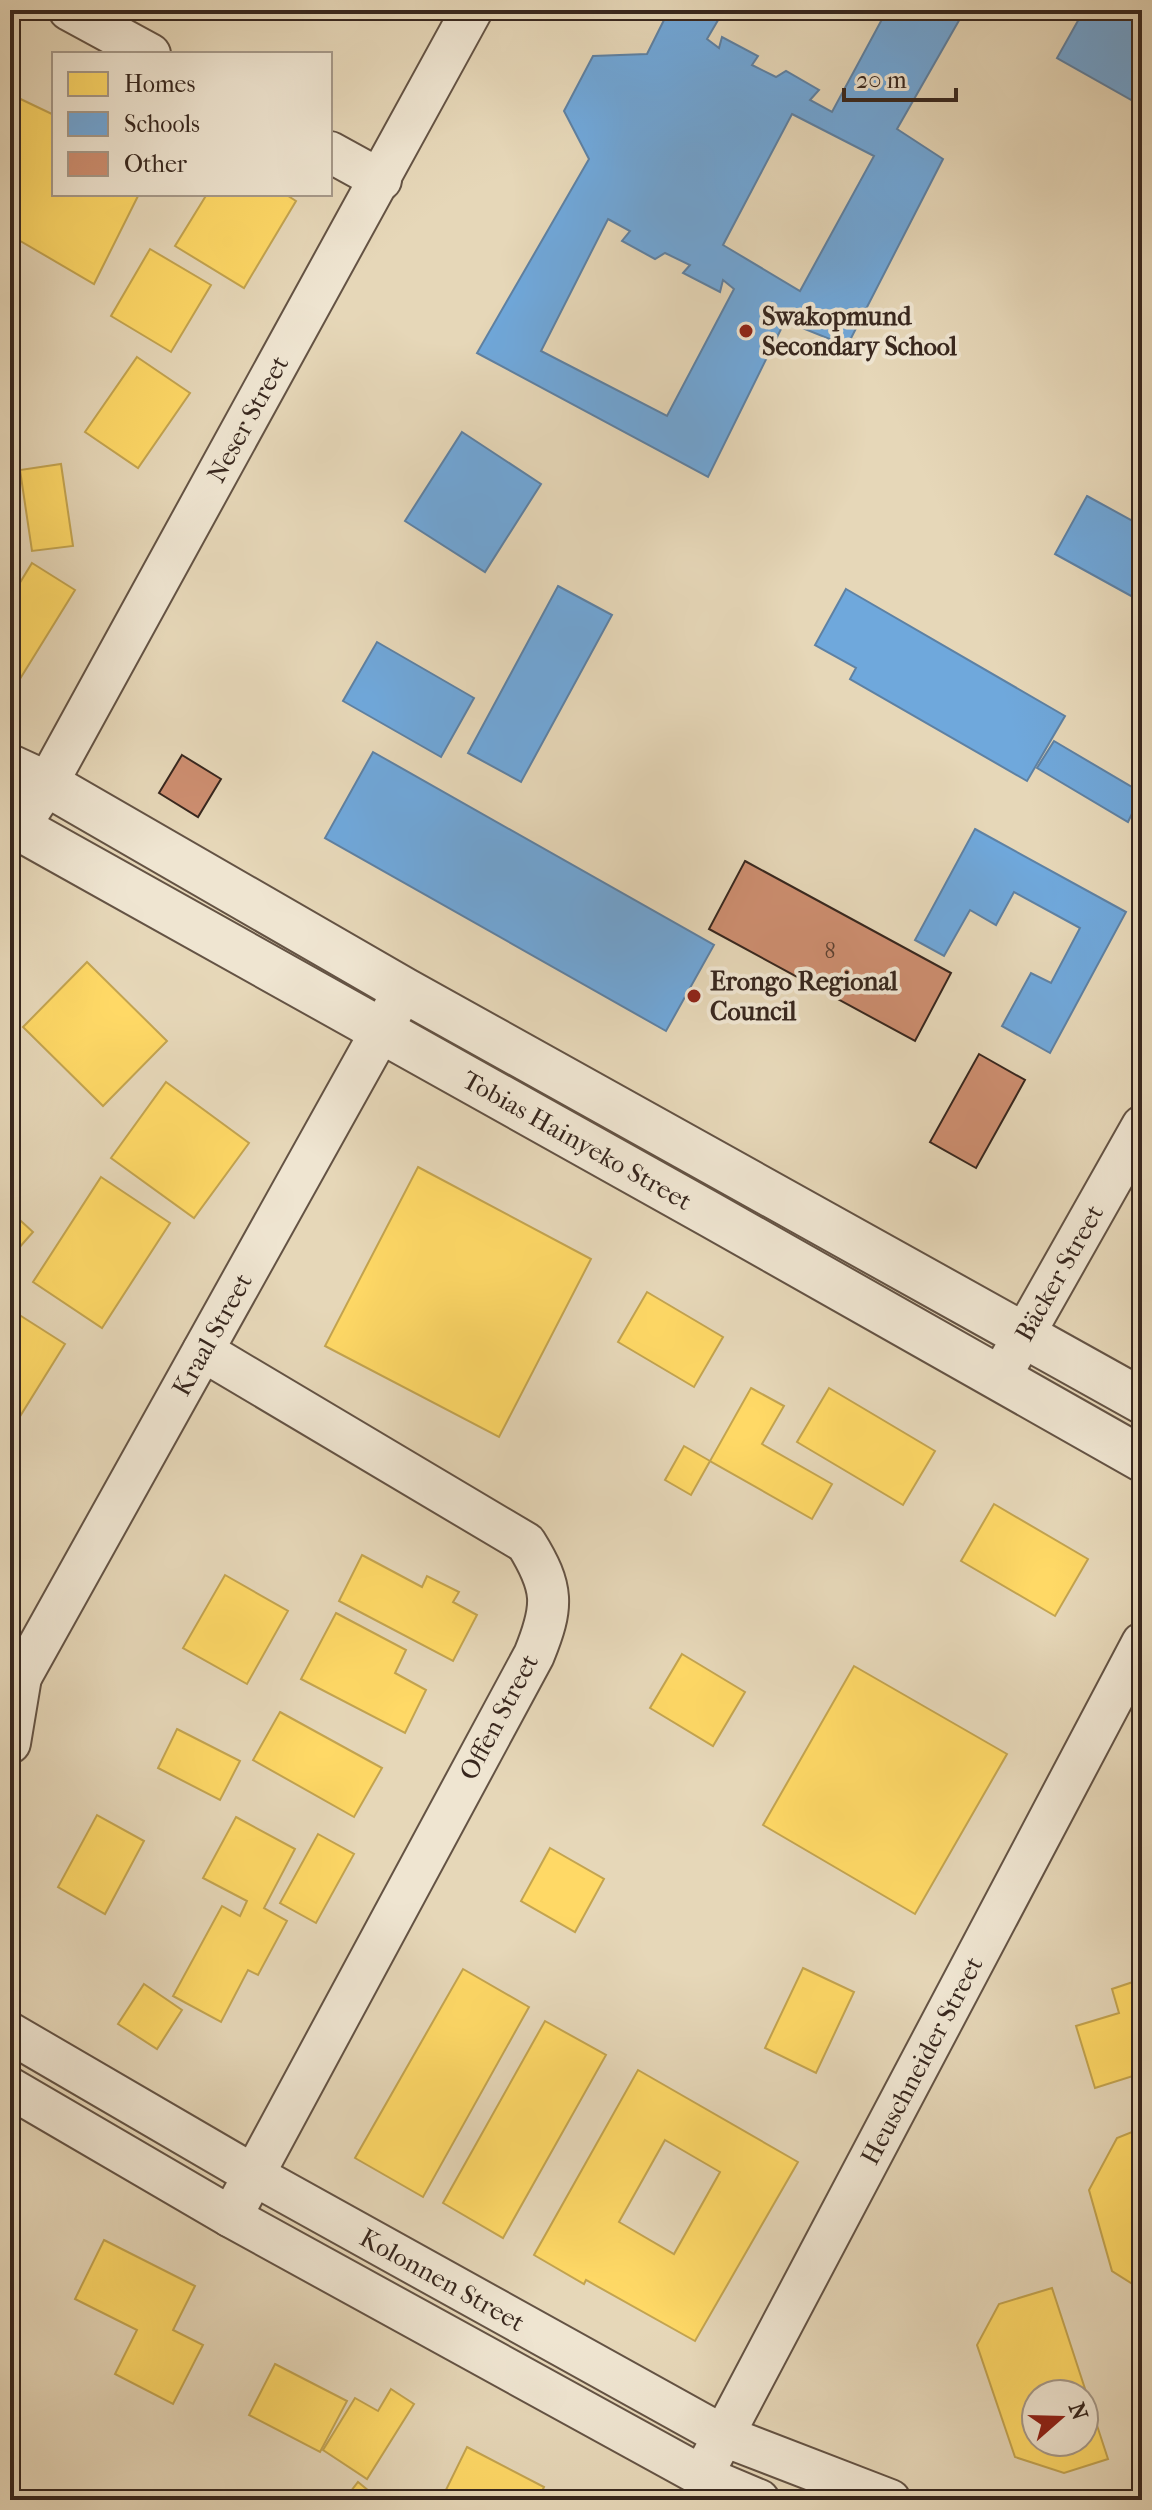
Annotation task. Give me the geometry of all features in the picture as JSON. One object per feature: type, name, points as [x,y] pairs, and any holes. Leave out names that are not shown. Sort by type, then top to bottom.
[{"type":"street","points":[[69,10],[146,52]]},
{"type":"street","name":"Neser Street","points":[[15,825],[29,776],[381,180],[472,10]]},
{"type":"street","points":[[332,153],[381,180]]},
{"type":"street","name":"Tobias Hainyeko Street","points":[[29,776],[404,990],[1142,1401]]},
{"type":"street","name":"Tobias Hainyeko Street","points":[[15,825],[1142,1459]]},
{"type":"street","name":"Kraal Street","points":[[10,1743],[16,1684],[404,990]]},
{"type":"street","name":"Bäcker Street","points":[[999,1379],[1142,1126]]},
{"type":"street","name":"Offen Street","points":[[203,1351],[526,1543],[542,1568],[550,1598],[545,1628],[534,1655],[231,2217]]},
{"type":"street","name":"Heuschneider Street","points":[[702,2476],[1142,1643]]},
{"type":"street","name":"Kolonnen Street","points":[[10,2033],[252,2174],[724,2436],[890,2500]]},
{"type":"street","name":"Kolonnen Street","points":[[10,2088],[231,2217],[702,2476],[759,2500]]},
{"type":"building: Homes","points":[[10,94],[52,114],[52,196],[138,196],[94,284],[10,235]]},
{"type":"building: Homes","points":[[206,196],[288,196],[296,201],[244,288],[175,246]]},
{"type":"building: Homes","points":[[150,249],[211,285],[171,352],[111,316]]},
{"type":"building: Homes","points":[[137,357],[190,393],[138,468],[85,432]]},
{"type":"building: Homes","points":[[61,464],[73,546],[32,551],[20,470]]},
{"type":"building: Homes","points":[[32,563],[75,590],[10,695],[10,599]]},
{"type":"building: Homes","points":[[87,962],[167,1041],[103,1106],[23,1027]]},
{"type":"building: Homes","points":[[166,1082],[249,1143],[194,1218],[111,1158]]},
{"type":"building: Homes","points":[[418,1167],[591,1259],[499,1437],[325,1346]]},
{"type":"building: Homes","points":[[101,1177],[170,1223],[102,1328],[33,1282]]},
{"type":"building: Homes","points":[[10,1211],[33,1232],[10,1258]]},
{"type":"building: Homes","points":[[647,1292],[723,1337],[694,1387],[618,1342]]},
{"type":"building: Homes","points":[[10,1309],[65,1344],[14,1426],[10,1423]]},
{"type":"building: Homes","points":[[751,1388],[784,1406],[762,1444],[832,1484],[812,1519],[710,1461]]},
{"type":"building: Homes","points":[[829,1388],[935,1451],[903,1505],[797,1442]]},
{"type":"building: Homes","points":[[684,1446],[710,1461],[691,1495],[665,1480]]},
{"type":"building: Homes","points":[[994,1504],[1088,1559],[1055,1616],[961,1561]]},
{"type":"building: Homes","points":[[362,1555],[422,1587],[427,1576],[459,1592],[453,1602],[477,1615],[453,1661],[339,1601]]},
{"type":"building: Homes","points":[[225,1575],[288,1611],[247,1684],[183,1648]]},
{"type":"building: Homes","points":[[336,1613],[406,1650],[395,1673],[426,1690],[405,1733],[301,1679]]},
{"type":"building: Homes","points":[[682,1654],[745,1692],[713,1746],[650,1708]]},
{"type":"building: Homes","points":[[854,1666],[1007,1754],[915,1914],[763,1825]]},
{"type":"building: Homes","points":[[280,1712],[382,1768],[354,1817],[253,1760]]},
{"type":"building: Homes","points":[[177,1729],[240,1761],[220,1800],[158,1768]]},
{"type":"building: Homes","points":[[97,1815],[144,1841],[105,1914],[58,1887]]},
{"type":"building: Homes","points":[[236,1817],[295,1849],[264,1908],[287,1921],[258,1975],[248,1970],[221,2022],[173,1996],[222,1906],[240,1916],[247,1901],[203,1878]]},
{"type":"building: Homes","points":[[318,1834],[354,1854],[316,1923],[280,1903]]},
{"type":"building: Homes","points":[[550,1848],[604,1879],[575,1932],[521,1901]]},
{"type":"building: Homes","points":[[803,1968],[854,1992],[816,2073],[765,2048]]},
{"type":"building: Homes","points":[[463,1969],[529,2007],[423,2197],[355,2158]]},
{"type":"building: Homes","points":[[1142,1979],[1142,2096],[1136,2075],[1095,2088],[1076,2026],[1119,2013],[1112,1989]]},
{"type":"building: Homes","points":[[144,1984],[182,2010],[157,2049],[118,2024]]},
{"type":"building: Homes","points":[[545,2021],[606,2055],[503,2238],[443,2203]]},
{"type":"building: Homes","points":[[638,2070],[798,2162],[695,2341],[586,2280],[584,2284],[534,2255]],"holes":[[[665,2140],[720,2172],[674,2254],[619,2222]]]},
{"type":"building: Homes","points":[[1142,2128],[1142,2290],[1112,2271],[1089,2190],[1117,2138]]},
{"type":"building: Homes","points":[[104,2240],[195,2286],[173,2330],[203,2345],[173,2404],[115,2374],[137,2330],[75,2299]]},
{"type":"building: Homes","points":[[1052,2288],[1081,2378],[1020,2378],[1020,2458],[1100,2458],[1100,2435],[1108,2459],[1064,2473],[1015,2457],[977,2345],[999,2304]]},
{"type":"building: Homes","points":[[275,2364],[347,2401],[320,2452],[249,2415]]},
{"type":"building: Homes","points":[[391,2389],[414,2404],[367,2479],[323,2450],[355,2398],[378,2411]]},
{"type":"building: Homes","points":[[467,2447],[544,2487],[538,2500],[441,2500]]},
{"type":"building: Homes","points":[[358,2482],[380,2500],[344,2500]]},
{"type":"building: Schools","points":[[669,10],[724,10],[707,39],[719,48],[722,37],[758,56],[752,65],[776,77],[786,71],[819,90],[810,100],[832,112],[887,10],[965,10],[897,129],[943,159],[847,346],[785,321],[708,477],[477,353],[589,159],[564,111],[593,56],[647,54]],"holes":[[[792,114],[874,156],[800,291],[723,245]],[[608,219],[630,231],[622,241],[655,259],[665,253],[690,265],[683,273],[720,292],[723,280],[734,289],[667,416],[541,351]]]},
{"type":"building: Schools","points":[[1084,10],[1142,10],[1142,106],[1057,58]]},
{"type":"building: Schools","points":[[462,432],[541,484],[485,572],[405,521]]},
{"type":"building: Schools","points":[[1087,496],[1142,526],[1142,602],[1055,554]]},
{"type":"building: Schools","points":[[558,586],[612,615],[521,782],[468,753]]},
{"type":"building: Schools","points":[[846,589],[1065,716],[1027,781],[850,679],[856,668],[815,645]]},
{"type":"building: Schools","points":[[377,642],[474,698],[441,757],[343,701]]},
{"type":"building: Schools","points":[[1054,741],[1142,793],[1128,822],[1037,768]]},
{"type":"building: Schools","points":[[373,752],[714,945],[666,1031],[325,838]]},
{"type":"building: Schools","points":[[975,829],[1126,912],[1050,1053],[1002,1026],[1031,973],[1051,983],[1080,928],[1014,892],[996,925],[970,910],[944,956],[915,940]]},
{"type":"building: Other","points":[[182,755],[221,779],[198,817],[159,793]]},
{"type":"building: Other","points":[[745,861],[951,973],[915,1041],[709,929]]},
{"type":"building: Other","points":[[979,1054],[1025,1080],[976,1168],[930,1142]]},
{"type":"place","name":"Swakopmund Secondary School","points":[[746,331]]},
{"type":"place","name":"Erongo Regional Council","points":[[694,996]]}]
